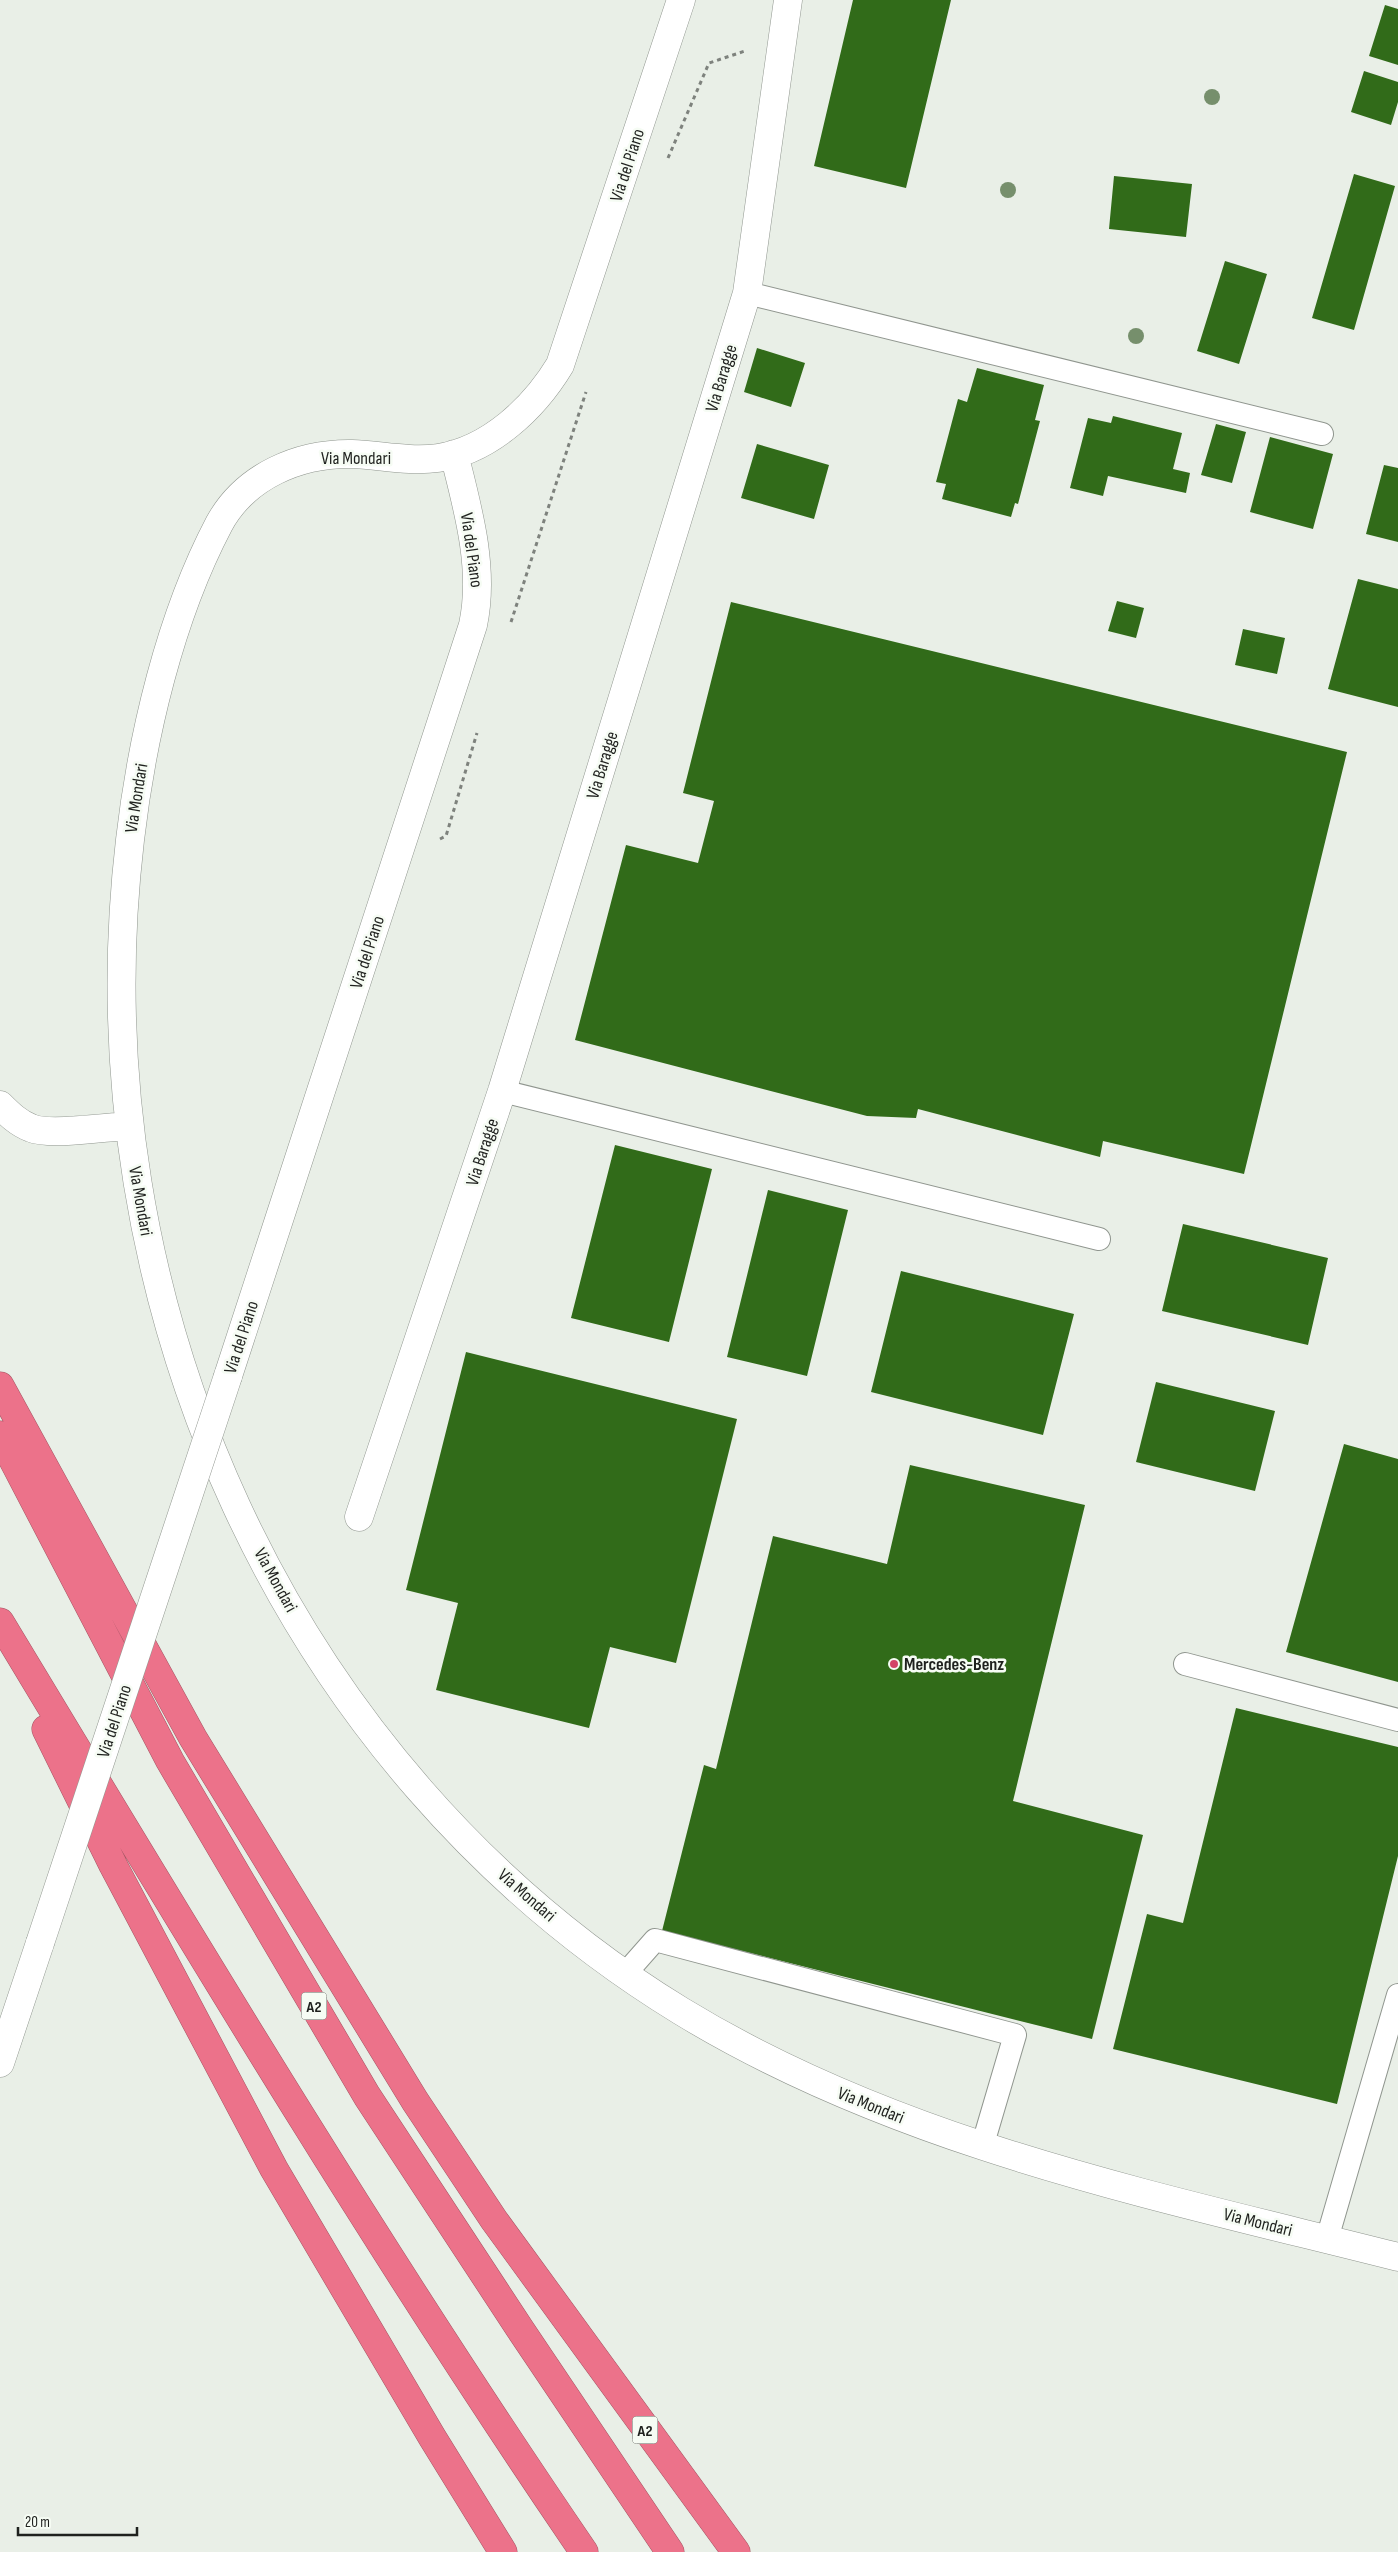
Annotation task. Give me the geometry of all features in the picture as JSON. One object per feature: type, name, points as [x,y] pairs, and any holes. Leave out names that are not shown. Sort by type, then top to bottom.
[{"type":"highway","name":"A2","points":[[0,1386],[192,1738],[415,2102],[494,2220],[736,2552]]},
{"type":"highway","name":"A2","points":[[0,1435],[170,1762],[367,2096],[520,2329],[670,2552]]},
{"type":"highway","points":[[0,1622],[310,2132],[425,2313],[584,2552]]},
{"type":"highway","points":[[0,1635],[113,1866],[274,2168],[432,2437],[503,2552]]},
{"type":"street","name":"Via del Piano","points":[[0,2063],[228,1376],[473,625],[478,602],[475,560],[464,490],[454,454],[490,437],[531,407],[560,365],[681,0]]},
{"type":"street","name":"Via Baragge","points":[[359,1517],[502,1091],[747,293],[788,0]]},
{"type":"street","name":"Via Mondari","points":[[454,454],[418,459],[330,455],[306,458],[268,473],[240,495],[227,510],[206,550],[170,650],[149,726],[135,794],[122,917],[120,994],[128,1126],[162,1306],[182,1371],[228,1492],[306,1635],[339,1686],[422,1792],[478,1854],[550,1916],[625,1974],[680,2010],[756,2054],[891,2114],[982,2147],[1398,2257]]},
{"type":"street","points":[[0,1105],[15,1119],[32,1129],[53,1130],[128,1126]]},
{"type":"lane","points":[[747,293],[1322,434]]},
{"type":"lane","points":[[502,1091],[1099,1239]]},
{"type":"lane","points":[[1185,1664],[1398,1720]]},
{"type":"lane","points":[[625,1974],[655,1940],[1015,2035],[982,2147]]},
{"type":"lane","points":[[1327,2239],[1398,1994]]},
{"type":"path","points":[[665,165],[708,63],[782,39]]},
{"type":"path","points":[[509,629],[535,544],[588,386]]},
{"type":"path","points":[[395,866],[446,836],[477,732]]},
{"type":"building","points":[[853,0],[951,0],[906,188],[814,166]]},
{"type":"building","points":[[1385,5],[1398,9],[1398,65],[1369,56]]},
{"type":"building","points":[[1364,71],[1398,82],[1398,102],[1391,125],[1351,112]]},
{"type":"building","points":[[1354,174],[1395,186],[1354,330],[1312,318]]},
{"type":"building","points":[[1114,176],[1192,184],[1186,237],[1109,229]]},
{"type":"building","points":[[1225,261],[1267,274],[1239,364],[1197,351]]},
{"type":"building","points":[[757,348],[805,363],[791,407],[744,392]]},
{"type":"building","points":[[977,368],[1044,385],[1035,420],[1040,421],[1018,504],[1015,503],[1011,517],[942,499],[946,484],[936,482],[958,399],[967,402]]},
{"type":"building","points":[[1113,416],[1182,433],[1173,469],[1190,473],[1186,493],[1108,476],[1103,496],[1070,488],[1088,418],[1111,423]]},
{"type":"building","points":[[1216,424],[1246,432],[1232,483],[1201,475]]},
{"type":"building","points":[[1270,437],[1333,454],[1313,529],[1250,512]]},
{"type":"building","points":[[757,444],[829,465],[814,519],[741,498]]},
{"type":"building","points":[[1384,465],[1398,468],[1398,542],[1366,534]]},
{"type":"building","points":[[1358,579],[1398,589],[1398,707],[1328,689]]},
{"type":"building","points":[[1117,601],[1144,608],[1136,638],[1108,631]]},
{"type":"building","points":[[731,602],[1347,752],[1244,1174],[1103,1141],[1100,1157],[918,1109],[916,1118],[867,1116],[575,1040],[626,845],[698,863],[714,801],[683,793]]},
{"type":"building","points":[[1243,629],[1285,638],[1277,674],[1235,665]]},
{"type":"building","points":[[615,1145],[712,1169],[669,1342],[571,1318]]},
{"type":"building","points":[[768,1190],[848,1210],[807,1376],[727,1357]]},
{"type":"building","points":[[1183,1224],[1328,1258],[1308,1345],[1162,1311]]},
{"type":"building","points":[[901,1271],[1074,1314],[1043,1435],[871,1392]]},
{"type":"building","points":[[466,1352],[737,1419],[676,1663],[610,1647],[589,1728],[436,1690],[458,1603],[406,1590]]},
{"type":"building","points":[[1156,1382],[1275,1411],[1255,1491],[1136,1462]]},
{"type":"building","points":[[1344,1444],[1398,1459],[1398,1682],[1286,1652]]},
{"type":"building","name":"Mercedes-Benz","points":[[910,1465],[1085,1505],[1013,1801],[1143,1835],[1092,2039],[662,1931],[704,1765],[716,1769],[773,1536],[887,1564]]},
{"type":"building","points":[[1236,1708],[1398,1747],[1398,1856],[1337,2104],[1113,2049],[1147,1914],[1183,1923]]},
{"type":"place","name":"Mercedes-Benz","points":[[894,1664]]}]
